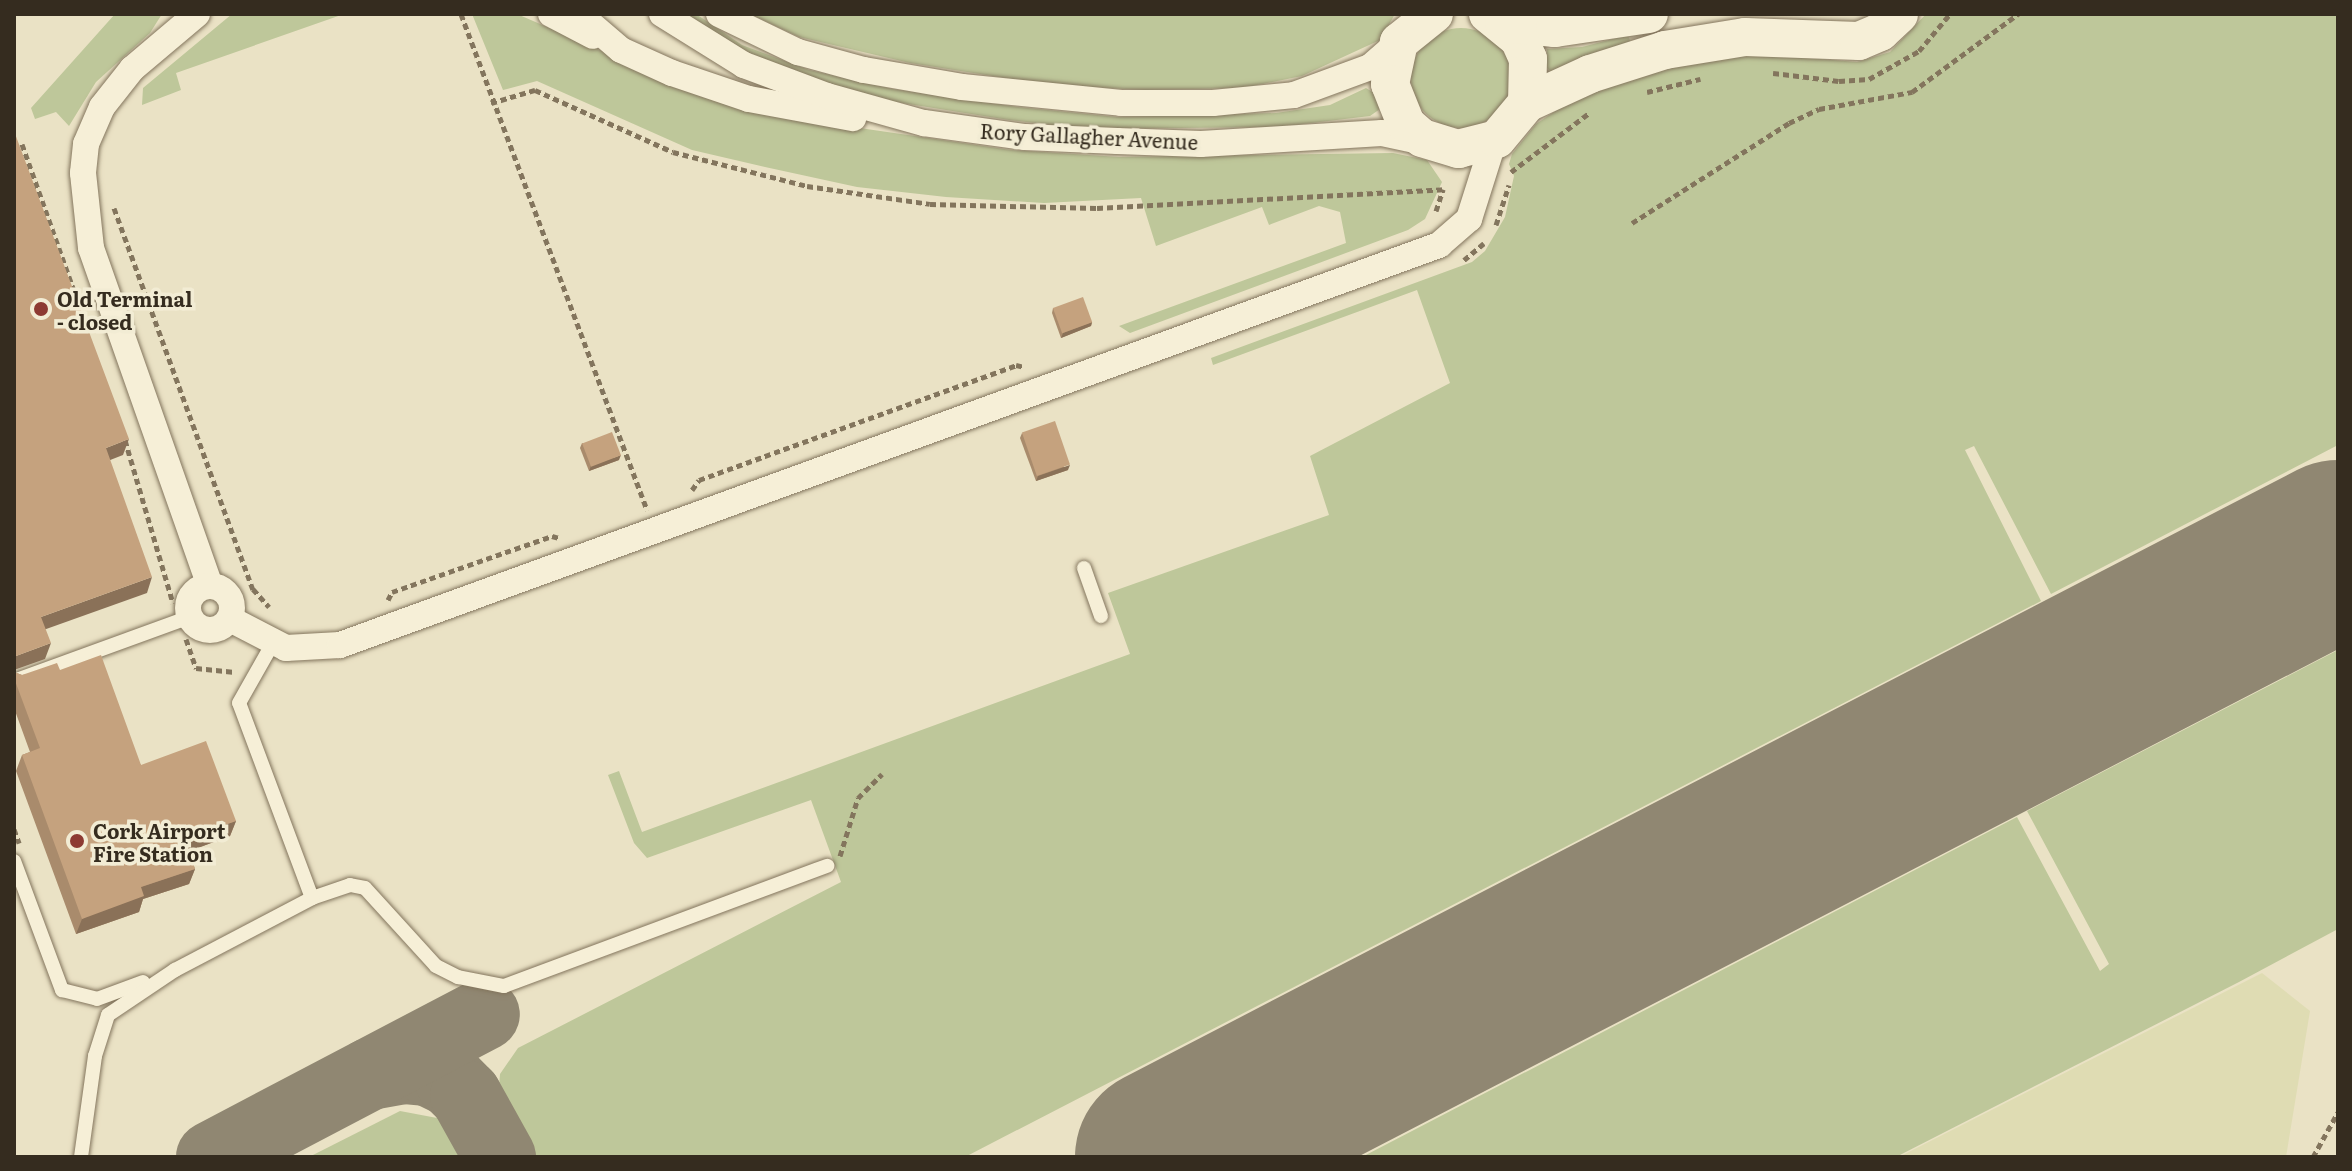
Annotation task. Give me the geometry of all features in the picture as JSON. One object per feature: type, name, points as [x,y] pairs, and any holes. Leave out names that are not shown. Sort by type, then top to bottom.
[{"type":"street","points":[[197,14],[132,69],[102,107],[86,144],[83,173],[91,248],[210,586],[229,597],[230,619]]},
{"type":"street","points":[[551,14],[621,50],[749,99],[836,116],[924,123]]},
{"type":"street","points":[[579,14],[621,50]]},
{"type":"street","name":"Rory Gallagher Avenue","points":[[662,14],[744,65],[827,96],[924,123],[1025,137],[1201,144],[1382,133],[1476,158]]},
{"type":"street","name":"Rory Gallagher Avenue","points":[[719,14],[798,52],[864,70],[962,87],[1121,103],[1213,103],[1294,95],[1370,67],[1434,14]]},
{"type":"street","points":[[1496,18],[1555,28],[1649,14]]},
{"type":"street","points":[[1527,103],[1590,74],[1665,50],[1801,25],[1859,41],[1898,15]]},
{"type":"street","points":[[230,619],[273,643],[299,649],[340,645],[1426,249],[1469,219],[1476,158],[1515,123],[1527,103],[1528,59],[1496,18]]},
{"type":"street","points":[[1399,42],[1390,84],[1395,105],[1414,131],[1476,158]]},
{"type":"street","points":[[210,586],[191,596],[184,618],[212,630],[230,619]]},
{"type":"lane","points":[[1084,568],[1101,616]]},
{"type":"lane","points":[[14,681],[184,618]]},
{"type":"lane","points":[[273,643],[239,703],[312,898]]},
{"type":"lane","points":[[19,859],[62,990],[97,999],[175,970]]},
{"type":"lane","points":[[81,1157],[103,1026],[118,1005],[175,970],[312,898],[350,885],[365,888],[436,966],[458,977],[504,986],[827,866]]},
{"type":"path","points":[[461,14],[491,103],[648,514]]},
{"type":"path","points":[[1632,223],[1789,123],[1819,109],[1912,92],[2018,14]]},
{"type":"path","points":[[1639,94],[1674,85]]},
{"type":"path","points":[[491,103],[535,90],[673,152],[807,186],[930,204],[1097,208],[1446,189],[1430,220]]},
{"type":"path","points":[[1476,158],[1596,109]]},
{"type":"path","points":[[22,144],[78,304]]},
{"type":"path","points":[[110,195],[253,589],[273,611]]},
{"type":"path","points":[[684,501],[699,480],[1016,365],[1038,371]]},
{"type":"path","points":[[123,434],[184,618],[196,668],[257,675]]},
{"type":"path","points":[[637,519],[661,510]]},
{"type":"path","points":[[381,612],[392,592],[552,536],[572,542]]},
{"type":"path","points":[[827,866],[842,855],[858,798],[882,774]]},
{"type":"path","points":[[14,829],[19,859]]},
{"type":"path","points":[[2313,1157],[2338,1112]]},
{"type":"shaded area","points":[[2262,973],[2310,1011],[2286,1157],[1899,1157]]},
{"type":"green space","points":[[115,14],[162,14],[150,33],[96,82],[69,126],[56,112],[35,119],[31,108]]},
{"type":"green space","points":[[232,14],[344,14],[176,73],[181,90],[142,105],[143,88]]},
{"type":"green space","points":[[472,14],[517,14],[662,77],[784,117],[1011,150],[1119,157],[1393,153],[1427,160],[1442,182],[1425,219],[1408,230],[1130,333],[1119,326],[1346,243],[1340,212],[1319,206],[1269,225],[1262,207],[1156,246],[1141,198],[1044,203],[946,197],[857,187],[765,167],[692,150],[537,81],[503,90]]},
{"type":"green space","points":[[676,14],[696,14],[742,45],[809,70],[893,89],[1018,107],[1117,117],[1276,113],[1330,105],[1366,88],[1374,93],[1380,109],[1370,116],[1278,127],[1087,129],[1009,120],[833,92],[750,60]]},
{"type":"green space","points":[[750,14],[1395,14],[1380,40],[1302,76],[1242,88],[1145,90],[1050,85],[910,63],[799,37]]},
{"type":"green space","points":[[1926,14],[2338,14],[2338,445],[2051,594],[1974,446],[1965,450],[2041,601],[965,1157],[527,1157],[498,1099],[500,1074],[518,1048],[841,882],[811,800],[647,858],[634,843],[608,775],[619,771],[642,832],[1130,654],[1108,593],[1329,515],[1310,456],[1450,383],[1417,290],[1213,365],[1211,358],[1472,262],[1485,251],[1505,217],[1514,176],[1509,164],[1512,154],[1536,124],[1570,101],[1619,79],[1734,52],[1857,62],[1890,52]]},
{"type":"green space","points":[[1461,28],[1480,32],[1496,43],[1507,59],[1511,78],[1507,97],[1496,113],[1480,124],[1461,128],[1442,124],[1426,113],[1415,97],[1411,78],[1415,59],[1426,43],[1442,32]]},
{"type":"green space","points":[[1628,35],[1632,46],[1553,73],[1547,68],[1547,49],[1582,47]]},
{"type":"green space","points":[[2338,650],[2338,929],[2239,982],[1896,1157],[1362,1157],[2017,817],[2100,971],[2109,964],[2027,811]]},
{"type":"green space","points":[[400,1111],[453,1121],[471,1157],[309,1157]]},
{"type":"building","name":"Old Terminal - closed","points":[[14,131],[129,439],[106,448],[152,577],[41,617],[51,643],[14,659]]},
{"type":"building","points":[[1083,297],[1092,322],[1062,333],[1053,308]]},
{"type":"building","points":[[1055,421],[1070,464],[1037,476],[1022,432]]},
{"type":"building","points":[[612,432],[621,455],[591,467],[582,443]]},
{"type":"building","points":[[101,655],[141,765],[206,741],[236,821],[185,839],[195,869],[141,887],[144,896],[82,919],[22,755],[40,748],[14,672],[22,675],[57,663],[60,670]]},
{"type":"taxiway","points":[[212,1157],[484,1014]]},
{"type":"taxiway","points":[[370,1074],[403,1068],[428,1070],[451,1081],[466,1096],[500,1157]]},
{"type":"runway","points":[[1164,1157],[2338,549]]},
{"type":"place","name":"Old Terminal - closed","points":[[41,309]]},
{"type":"place","name":"Cork Airport Fire Station","points":[[77,841]]}]
